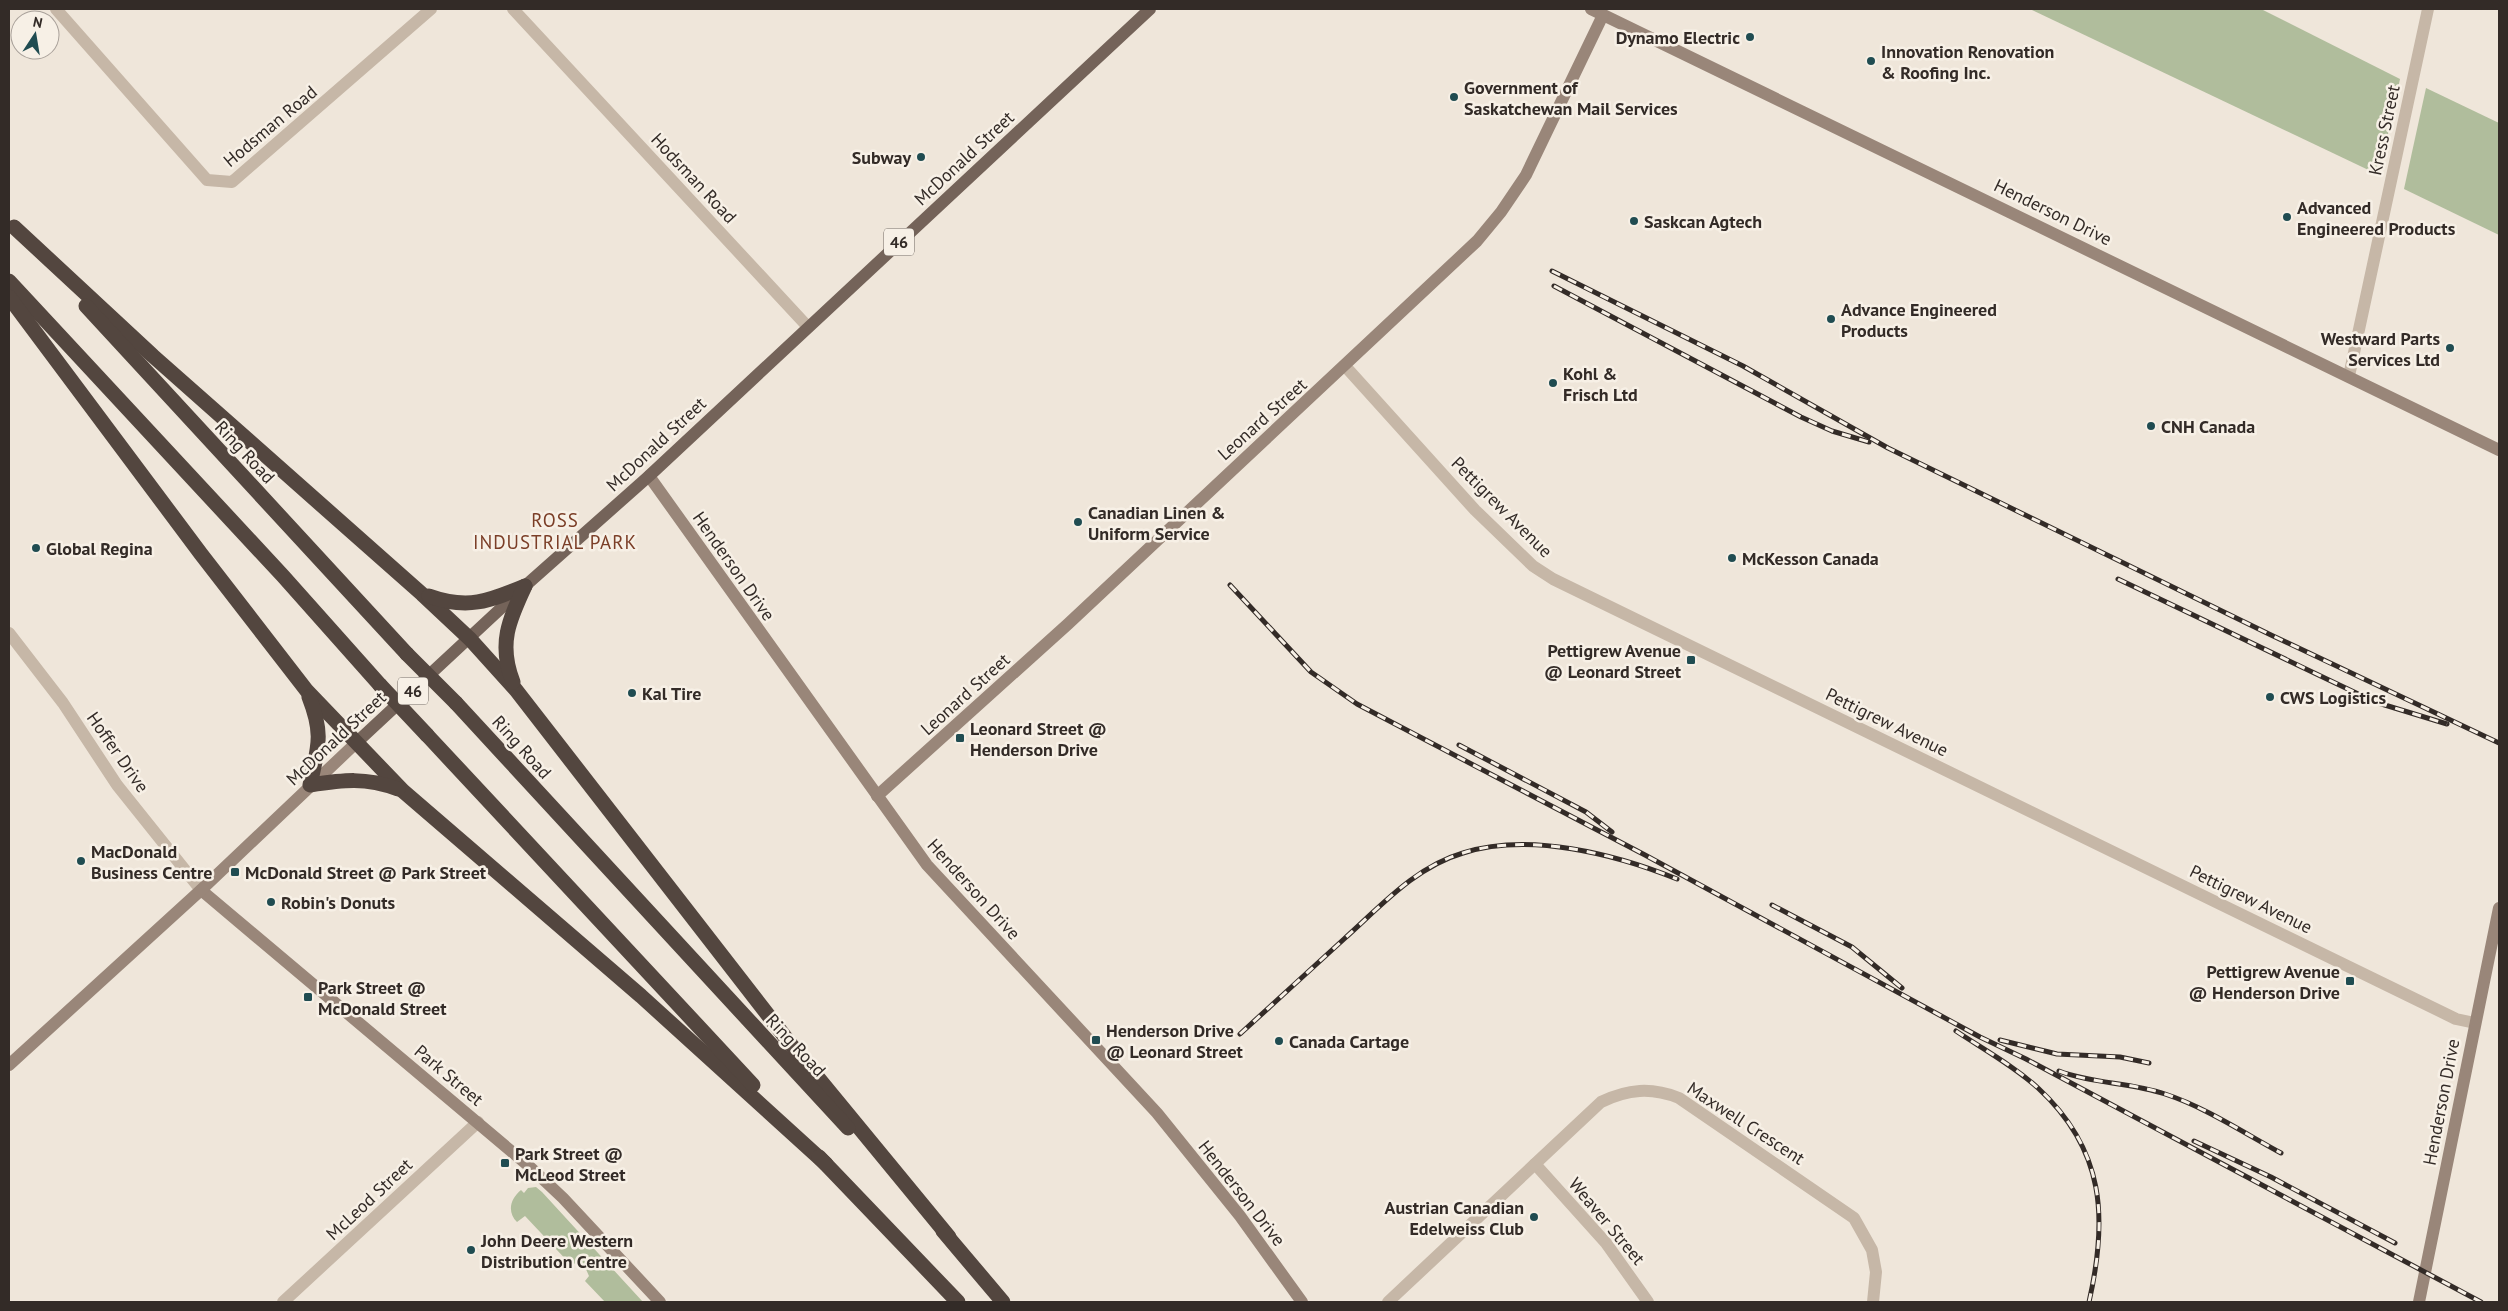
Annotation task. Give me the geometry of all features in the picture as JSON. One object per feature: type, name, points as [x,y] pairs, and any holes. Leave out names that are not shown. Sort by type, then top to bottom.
[{"type":"highway","points":[[12,224],[153,356],[422,594],[470,639],[516,690],[796,1051],[949,1237]]},
{"type":"highway","name":"Ring Road","points":[[12,224],[407,654],[456,703],[949,1237],[1004,1302]]},
{"type":"highway","points":[[9,280],[283,576],[380,685],[826,1164],[958,1302]]},
{"type":"highway","points":[[9,297],[201,554],[307,691],[356,743],[402,791],[642,996],[826,1164]]},
{"type":"highway","points":[[422,594],[450,604],[469,604],[489,601],[525,586]]},
{"type":"highway","points":[[516,690],[506,665],[505,650],[510,617],[525,586]]},
{"type":"highway","points":[[307,691],[316,716],[320,735],[310,785],[360,780],[377,782],[402,791]]},
{"type":"main road","name":"McDonald Street","points":[[356,743],[525,586],[649,476],[1150,9]]},
{"type":"street","name":"Hodsman Road","points":[[56,9],[207,180],[232,182],[431,9]]},
{"type":"street","name":"Hodsman Road","points":[[513,9],[808,327]]},
{"type":"street","name":"Henderson Drive","points":[[1591,9],[2499,450]]},
{"type":"street","name":"Kress Street","points":[[2349,376],[2428,9]]},
{"type":"street","name":"Leonard Street","points":[[877,796],[1068,624],[1477,241],[1501,212],[1526,175],[1603,15]]},
{"type":"street","name":"Pettigrew Avenue","points":[[1345,366],[1475,510],[1533,566],[1558,582],[2456,1019],[2475,1023]]},
{"type":"street","name":"Henderson Drive","points":[[649,476],[926,865],[1157,1113],[1240,1216],[1302,1302]]},
{"type":"street","name":"Hoffer Drive","points":[[9,633],[63,703],[118,785],[201,890]]},
{"type":"street","name":"McDonald Street","points":[[9,1065],[201,890],[356,743]]},
{"type":"street","name":"Park Street","points":[[201,890],[478,1122],[563,1198],[660,1302]]},
{"type":"street","name":"Henderson Drive","points":[[2419,1302],[2499,908]]},
{"type":"street","name":"Maxwell Crescent","points":[[1388,1302],[1601,1102],[1614,1096],[1646,1090],[1679,1098],[1854,1218],[1872,1250],[1876,1272],[1873,1302]]},
{"type":"street","name":"McLeod Street","points":[[283,1302],[478,1122]]},
{"type":"street","name":"Weaver Street","points":[[1535,1164],[1606,1243],[1648,1302]]},
{"type":"green space","points":[[2030,9],[2261,9],[2400,79],[2379,175]]},
{"type":"green space","points":[[2426,88],[2499,123],[2499,235],[2404,189]]},
{"type":"green space","points":[[536,1187],[643,1302],[605,1302],[585,1281],[589,1276],[585,1267],[577,1261],[572,1266],[525,1216],[517,1222],[511,1210],[514,1197],[521,1190],[524,1193],[528,1188]]},
{"type":"railway","points":[[1552,271],[1743,366],[1888,448],[2271,635],[2499,743]]},
{"type":"railway","points":[[1554,286],[1801,417],[1832,431],[1869,442]]},
{"type":"railway","points":[[2118,579],[2375,702],[2447,724]]},
{"type":"railway","points":[[1230,585],[1311,672],[1357,704],[1645,855],[1980,1037],[2026,1059],[2481,1302]]},
{"type":"railway","points":[[1459,745],[1586,812],[1612,832]]},
{"type":"railway","points":[[1240,1034],[1399,889],[1429,868],[1446,859],[1489,847],[1543,845],[1599,854],[1627,861],[1677,879]]},
{"type":"railway","points":[[1772,905],[1852,947],[1902,988]]},
{"type":"railway","points":[[1956,1031],[2029,1080],[2060,1112],[2077,1136],[2089,1161],[2096,1187],[2099,1214],[2095,1271],[2089,1302]]},
{"type":"railway","points":[[2000,1040],[2057,1054],[2120,1057],[2149,1063]]},
{"type":"railway","points":[[2059,1071],[2085,1078],[2152,1090],[2180,1099],[2210,1113],[2281,1153]]},
{"type":"railway","points":[[2194,1141],[2271,1177],[2395,1243]]},
{"type":"place","name":"Dynamo Electric","points":[[1750,37]]},
{"type":"place","name":"Innovation Renovation & Roofing Inc.","points":[[1871,61]]},
{"type":"place","name":"Government of Saskatchewan Mail Services","points":[[1454,97]]},
{"type":"place","name":"Subway","points":[[921,157]]},
{"type":"place","name":"Advanced Engineered Products","points":[[2287,217]]},
{"type":"place","name":"Saskcan Agtech","points":[[1634,221]]},
{"type":"place","name":"Advance Engineered Products","points":[[1831,319]]},
{"type":"place","name":"Westward Parts Services Ltd","points":[[2450,348]]},
{"type":"place","name":"Kohl & Frisch Ltd","points":[[1553,383]]},
{"type":"place","name":"CNH Canada","points":[[2151,426]]},
{"type":"place","name":"Canadian Linen & Uniform Service","points":[[1078,522]]},
{"type":"place","name":"Global Regina","points":[[36,548]]},
{"type":"place","name":"McKesson Canada","points":[[1732,558]]},
{"type":"place","name":"Pettigrew Avenue @ Leonard Street","points":[[1691,660]]},
{"type":"place","name":"Kal Tire","points":[[632,693]]},
{"type":"place","name":"CWS Logistics","points":[[2270,697]]},
{"type":"place","name":"Leonard Street @ Henderson Drive","points":[[960,738]]},
{"type":"place","name":"MacDonald Business Centre","points":[[81,861]]},
{"type":"place","name":"McDonald Street @ Park Street","points":[[235,872]]},
{"type":"place","name":"Robin's Donuts","points":[[271,902]]},
{"type":"place","name":"Pettigrew Avenue @ Henderson Drive","points":[[2350,981]]},
{"type":"place","name":"Park Street @ McDonald Street","points":[[308,997]]},
{"type":"place","name":"Henderson Drive @ Leonard Street","points":[[1096,1040]]},
{"type":"place","name":"Canada Cartage","points":[[1279,1041]]},
{"type":"place","name":"Park Street @ McLeod Street","points":[[505,1163]]},
{"type":"place","name":"Austrian Canadian Edelweiss Club","points":[[1534,1217]]},
{"type":"place","name":"John Deere Western Distribution Centre","points":[[471,1250]]},
{"type":"district","name":"ROSS INDUSTRIAL PARK","points":[[555,531]]}]
